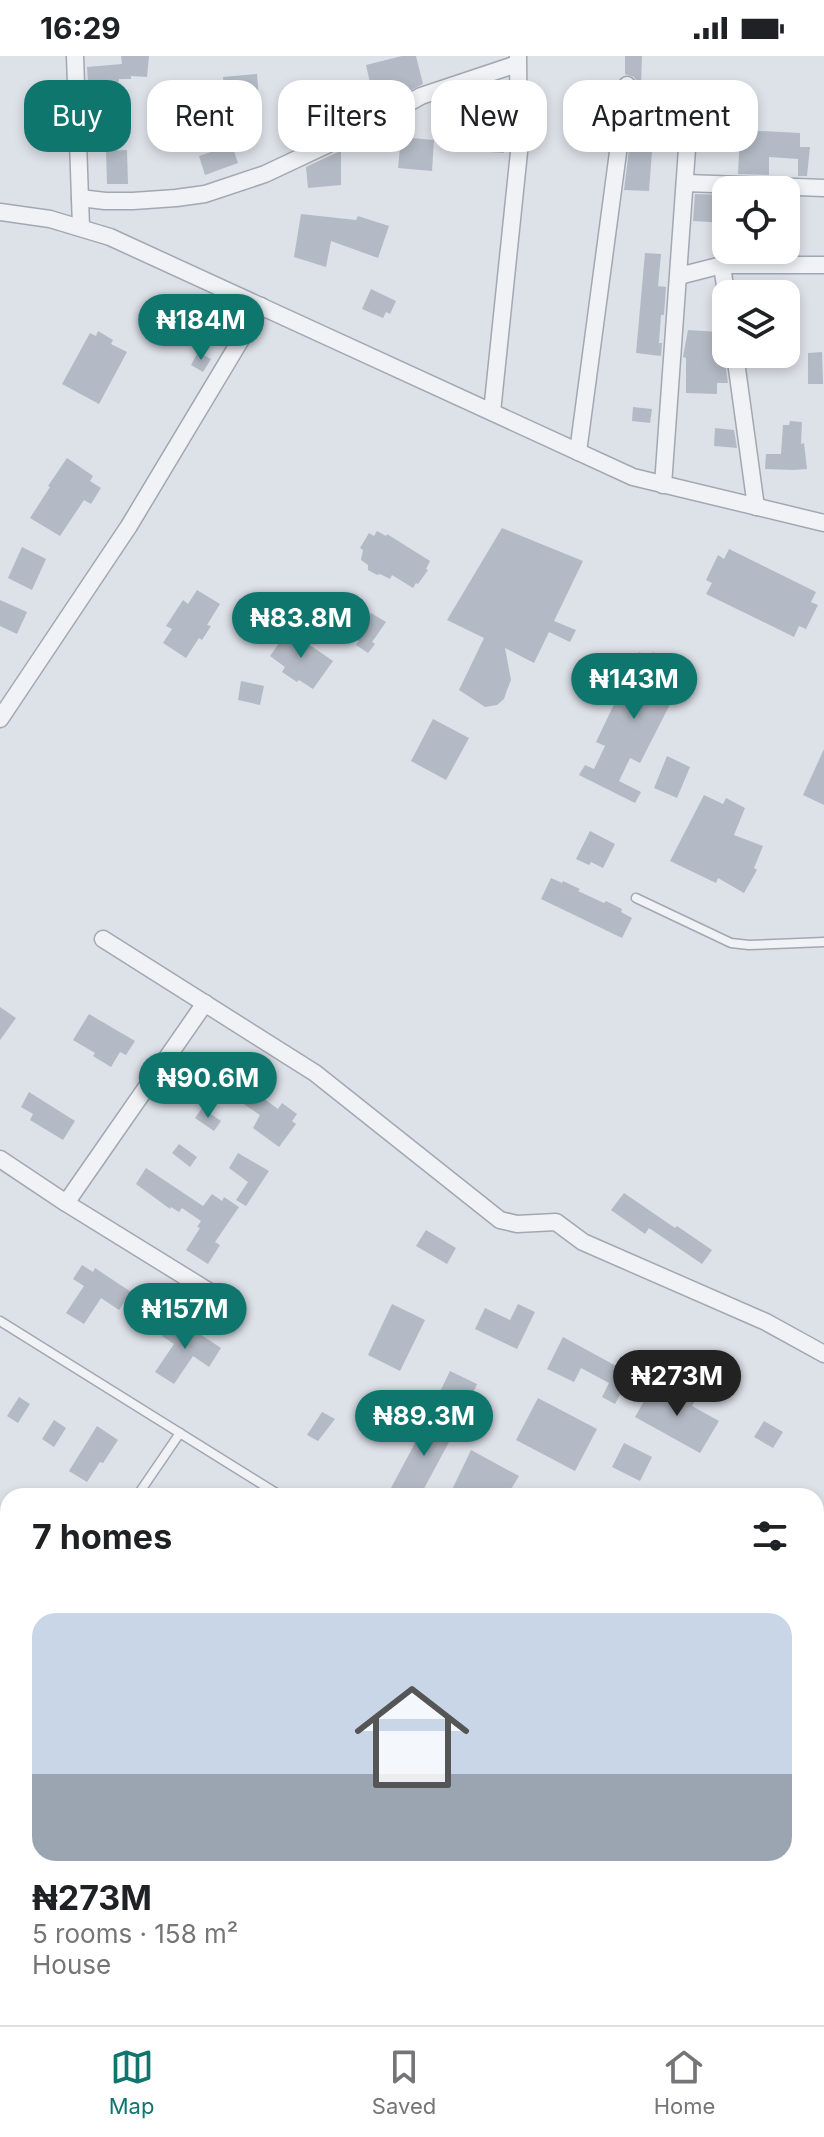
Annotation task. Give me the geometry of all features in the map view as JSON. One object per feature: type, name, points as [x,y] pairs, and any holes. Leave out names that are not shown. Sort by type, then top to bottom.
[{"type":"street","points":[[75,56],[81,227]]},
{"type":"street","points":[[80,198],[133,201],[205,194],[265,174],[369,125],[421,96],[518,60],[519,152],[492,412]]},
{"type":"street","points":[[578,452],[618,152]]},
{"type":"street","points":[[663,485],[687,152]]},
{"type":"street","points":[[685,183],[824,188]]},
{"type":"street","points":[[0,212],[50,219],[110,237],[633,477],[824,523]]},
{"type":"street","points":[[679,276],[722,265],[824,265]]},
{"type":"street","points":[[722,265],[724,280]]},
{"type":"street","points":[[0,719],[129,526],[261,306]]},
{"type":"street","points":[[737,368],[756,507]]},
{"type":"street","points":[[103,939],[315,1073],[500,1220],[517,1224],[556,1222],[583,1242],[766,1322],[824,1354]]},
{"type":"street","points":[[66,1203],[205,1003]]},
{"type":"street","points":[[0,1159],[210,1292]]},
{"type":"lane","points":[[636,898],[731,943],[824,942]]},
{"type":"lane","points":[[0,1321],[268,1488]]},
{"type":"lane","points":[[142,1488],[180,1433]]},
{"type":"building","points":[[121,56],[149,56],[147,77],[88,80],[87,67],[122,64]]},
{"type":"building","points":[[402,56],[416,56],[423,84],[415,88],[415,80],[369,80],[366,65]]},
{"type":"building","points":[[625,56],[642,56],[641,80],[625,74]]},
{"type":"building","points":[[257,74],[257,80],[223,80],[223,77]]},
{"type":"building","points":[[758,131],[800,133],[800,147],[810,147],[807,176],[798,176],[798,159],[769,157],[769,175],[738,174],[739,152],[758,152]]},
{"type":"building","points":[[415,138],[431,140],[432,171],[398,168],[400,152],[415,152]]},
{"type":"building","points":[[106,152],[127,152],[128,184],[107,184]]},
{"type":"building","points":[[211,152],[234,152],[238,163],[205,175],[199,156]]},
{"type":"building","points":[[341,152],[341,185],[308,188],[306,167]]},
{"type":"building","points":[[629,152],[652,152],[649,191],[624,190]]},
{"type":"building","points":[[695,194],[712,195],[712,222],[693,221]]},
{"type":"building","points":[[301,214],[356,220],[358,216],[389,226],[378,258],[331,241],[326,267],[294,257]]},
{"type":"building","points":[[645,253],[661,254],[658,286],[666,287],[664,315],[661,315],[661,356],[636,353]]},
{"type":"building","points":[[371,289],[396,301],[390,314],[386,312],[383,318],[362,309]]},
{"type":"building","points":[[688,330],[712,332],[712,368],[726,368],[728,383],[717,383],[717,394],[686,393],[686,358],[683,357]]},
{"type":"building","points":[[98,331],[113,340],[111,344],[127,352],[99,404],[62,384],[90,333],[96,336]]},
{"type":"building","points":[[198,352],[211,359],[203,372],[191,365]]},
{"type":"building","points":[[822,352],[823,384],[808,384],[808,353]]},
{"type":"building","points":[[633,407],[652,409],[650,423],[632,421]]},
{"type":"building","points":[[790,421],[802,422],[801,444],[804,443],[807,469],[765,469],[766,454],[781,454],[783,425],[789,425]]},
{"type":"building","points":[[715,428],[734,430],[737,448],[714,446]]},
{"type":"building","points":[[67,458],[93,476],[90,481],[101,488],[91,504],[84,500],[60,536],[30,518]]},
{"type":"building","points":[[502,528],[583,561],[554,621],[576,630],[570,642],[549,632],[534,663],[505,648],[511,680],[504,699],[497,705],[485,707],[459,690],[484,638],[447,620]]},
{"type":"building","points":[[377,531],[430,561],[428,570],[413,588],[392,575],[390,579],[377,575],[368,570],[368,565],[361,560],[363,550],[360,548],[369,533],[374,536]]},
{"type":"building","points":[[22,547],[46,559],[32,590],[8,578]]},
{"type":"building","points":[[729,549],[816,592],[811,602],[818,605],[806,629],[799,626],[794,637],[706,594],[712,583],[706,580],[718,555],[724,559]]},
{"type":"building","points":[[197,590],[220,604],[207,625],[211,626],[186,658],[163,643],[172,629],[166,626],[183,600],[188,604]]},
{"type":"building","points":[[0,600],[27,612],[17,634],[0,626]]},
{"type":"building","points":[[371,613],[386,622],[368,653],[356,645],[359,641],[354,638],[354,624],[363,614],[368,618]]},
{"type":"building","points":[[288,630],[333,661],[313,689],[282,672],[285,667],[270,656]]},
{"type":"building","points":[[639,652],[650,657],[653,652],[678,665],[675,670],[685,675],[640,763],[630,758],[619,781],[641,792],[635,803],[579,775],[585,765],[594,769],[605,746],[596,742]]},
{"type":"building","points":[[241,681],[264,686],[260,705],[238,700]]},
{"type":"building","points":[[433,719],[469,738],[446,780],[411,761]]},
{"type":"building","points":[[824,749],[824,805],[803,795]]},
{"type":"building","points":[[667,756],[690,767],[677,798],[654,788]]},
{"type":"building","points":[[704,795],[723,804],[726,798],[745,808],[734,835],[763,846],[754,868],[757,870],[744,893],[718,878],[716,883],[670,861]]},
{"type":"building","points":[[590,831],[615,844],[603,868],[576,859]]},
{"type":"building","points":[[551,878],[622,909],[621,912],[632,918],[622,938],[541,899]]},
{"type":"building","points":[[0,1007],[16,1018],[0,1040]]},
{"type":"building","points":[[89,1014],[135,1041],[126,1055],[120,1052],[111,1067],[73,1040]]},
{"type":"building","points":[[216,1064],[227,1072],[229,1068],[264,1091],[260,1096],[278,1109],[282,1103],[297,1114],[292,1121],[296,1124],[279,1147],[253,1128],[260,1115],[206,1079]]},
{"type":"building","points":[[29,1092],[75,1121],[63,1140],[30,1120],[33,1114],[21,1107]]},
{"type":"building","points":[[202,1108],[221,1121],[214,1131],[195,1118]]},
{"type":"building","points":[[179,1144],[197,1157],[190,1167],[172,1153]]},
{"type":"building","points":[[238,1153],[269,1171],[246,1206],[236,1200],[248,1182],[229,1168]]},
{"type":"building","points":[[146,1168],[203,1206],[212,1194],[222,1201],[224,1197],[239,1207],[215,1242],[220,1245],[208,1264],[186,1250],[201,1221],[182,1208],[179,1212],[170,1209],[136,1184]]},
{"type":"building","points":[[624,1193],[712,1250],[702,1264],[649,1228],[645,1234],[611,1210]]},
{"type":"building","points":[[426,1230],[456,1248],[447,1264],[416,1246]]},
{"type":"building","points":[[82,1265],[93,1272],[95,1268],[131,1292],[119,1310],[101,1298],[84,1324],[66,1313],[84,1286],[73,1279]]},
{"type":"building","points":[[392,1304],[425,1320],[400,1371],[368,1355]]},
{"type":"building","points":[[518,1304],[535,1312],[517,1349],[475,1329],[485,1308],[510,1320]]},
{"type":"building","points":[[172,1321],[183,1328],[186,1325],[221,1348],[209,1367],[193,1356],[174,1384],[155,1372],[174,1344],[162,1336]]},
{"type":"building","points":[[563,1337],[631,1374],[615,1404],[602,1397],[609,1383],[581,1368],[574,1382],[547,1369]]},
{"type":"building","points":[[450,1371],[477,1384],[466,1409],[438,1396]]},
{"type":"building","points":[[653,1385],[676,1397],[679,1392],[695,1401],[692,1406],[719,1421],[700,1453],[635,1417]]},
{"type":"building","points":[[19,1397],[30,1404],[18,1423],[7,1416]]},
{"type":"building","points":[[538,1398],[597,1429],[575,1471],[516,1440]]},
{"type":"building","points":[[322,1412],[335,1419],[318,1441],[307,1435]]},
{"type":"building","points":[[430,1415],[456,1429],[424,1488],[391,1488]]},
{"type":"building","points":[[54,1420],[66,1428],[54,1447],[42,1439]]},
{"type":"building","points":[[764,1421],[783,1432],[773,1448],[754,1437]]},
{"type":"building","points":[[97,1426],[118,1440],[87,1482],[69,1471]]},
{"type":"building","points":[[624,1443],[652,1457],[640,1481],[612,1467]]},
{"type":"building","points":[[471,1450],[519,1476],[512,1488],[453,1488]]}]
